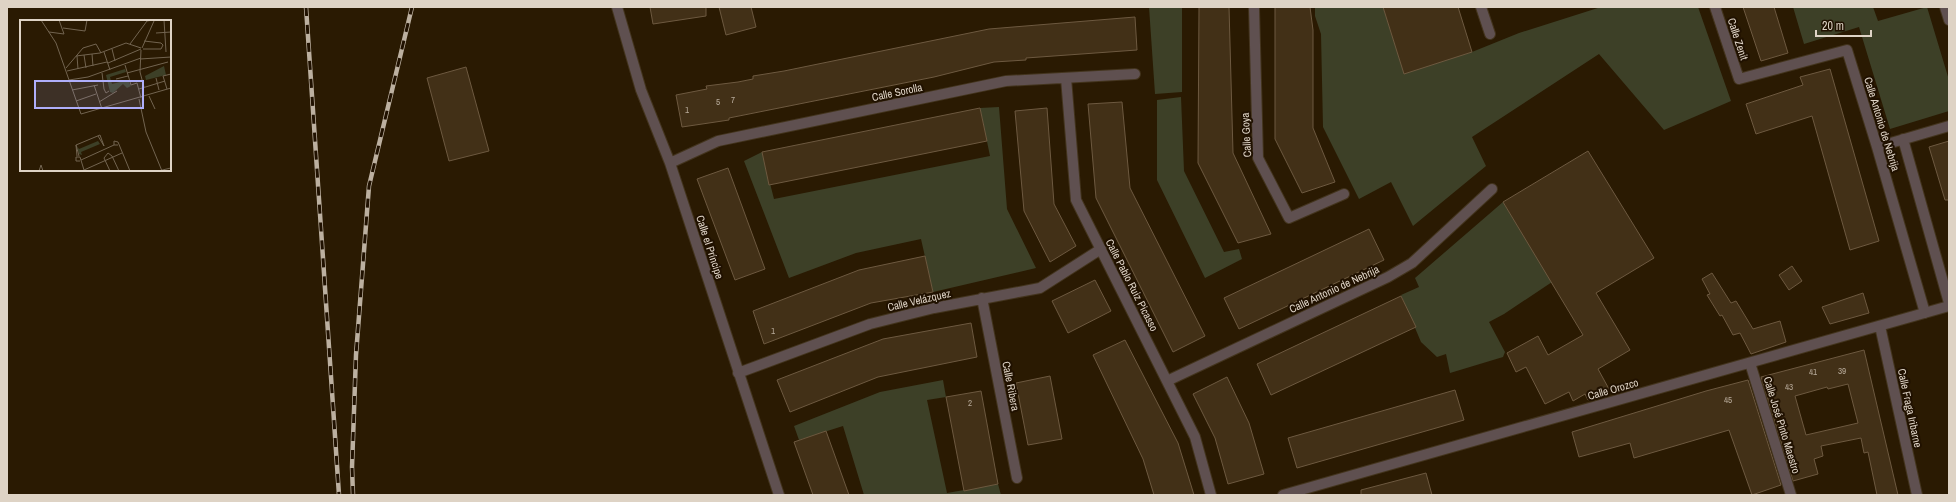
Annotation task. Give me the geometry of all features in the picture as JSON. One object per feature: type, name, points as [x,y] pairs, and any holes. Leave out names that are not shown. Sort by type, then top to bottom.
[{"type":"street","name":"Calle el Príncipe","points":[[617,7],[641,90],[670,163],[779,495]]},
{"type":"street","name":"Calle Goya","points":[[1254,7],[1258,158],[1289,218],[1344,194]]},
{"type":"street","points":[[1481,7],[1490,34]]},
{"type":"street","name":"Calle Zenit","points":[[1715,7],[1739,79]]},
{"type":"street","points":[[1945,7],[1949,20]]},
{"type":"street","name":"Calle Antonio de Nebrija","points":[[1739,79],[1847,50],[1925,313]]},
{"type":"street","name":"Calle Sorolla","points":[[670,163],[718,141],[1006,81],[1135,74]]},
{"type":"street","name":"Calle Pablo Ruiz Picasso","points":[[1066,78],[1076,200],[1195,437],[1211,495]]},
{"type":"street","points":[[1877,147],[1949,126]]},
{"type":"street","name":"Calle Antonio de Nebrija","points":[[1903,139],[1949,304]]},
{"type":"street","name":"Calle Antonio de Nebrija","points":[[1167,381],[1388,277],[1412,263],[1492,189]]},
{"type":"street","name":"Calle Velázquez","points":[[738,373],[870,324],[982,298],[1040,288],[1101,249]]},
{"type":"street","name":"Calle Ribera","points":[[982,298],[1017,478]]},
{"type":"street","name":"Calle Orozco","points":[[1283,495],[1880,326],[1925,313],[1949,304]]},
{"type":"street","name":"Calle Fraga Iribarne","points":[[1880,326],[1917,495]]},
{"type":"street","name":"Calle José Pinto Maestro","points":[[1750,363],[1791,495]]},
{"type":"green space","points":[[1149,7],[1182,7],[1182,92],[1155,94]]},
{"type":"green space","points":[[1315,7],[1383,7],[1404,73],[1472,52],[1519,33],[1601,7],[1698,7],[1731,101],[1664,130],[1599,54],[1472,137],[1486,166],[1413,226],[1391,182],[1359,199],[1323,127],[1321,34],[1315,16]]},
{"type":"green space","points":[[1793,7],[1873,7],[1878,21],[1927,7],[1949,80],[1949,111],[1890,129],[1859,27],[1804,44]]},
{"type":"green space","points":[[1181,97],[1184,171],[1224,252],[1239,249],[1242,259],[1205,278],[1157,180],[1157,100]]},
{"type":"green space","points":[[999,107],[1007,209],[1036,268],[933,292],[921,239],[856,253],[789,278],[744,161],[762,152],[774,199],[990,156],[980,108]]},
{"type":"green space","points":[[1503,202],[1552,282],[1504,314],[1489,322],[1505,352],[1503,357],[1450,373],[1446,354],[1437,357],[1421,342],[1401,295],[1419,287],[1415,278]]},
{"type":"green space","points":[[943,380],[946,397],[927,400],[947,493],[998,484],[1001,495],[864,495],[843,426],[799,440],[794,426],[880,392]]},
{"type":"building","points":[[650,7],[706,7],[706,16],[653,24]]},
{"type":"building","points":[[719,7],[751,7],[756,27],[726,35]]},
{"type":"building","points":[[1199,7],[1229,7],[1233,153],[1271,234],[1238,243],[1198,163]]},
{"type":"building","points":[[1275,7],[1310,7],[1313,30],[1313,128],[1335,182],[1302,193],[1275,139]]},
{"type":"building","points":[[1383,7],[1458,7],[1472,52],[1404,74]]},
{"type":"building","points":[[1743,7],[1774,7],[1788,53],[1761,61]]},
{"type":"building","points":[[1135,17],[1137,50],[1026,58],[1026,60],[994,62],[934,77],[729,118],[729,120],[682,127],[676,95],[707,89],[706,86],[753,79],[753,76],[989,29]]},
{"type":"building","points":[[466,67],[489,151],[449,161],[427,78]]},
{"type":"building","points":[[1830,69],[1879,241],[1850,250],[1812,116],[1756,134],[1746,104],[1803,85],[1800,77]]},
{"type":"building","points":[[1122,102],[1130,188],[1205,336],[1173,352],[1096,198],[1088,104]]},
{"type":"building","points":[[980,108],[987,141],[769,185],[762,152]]},
{"type":"building","points":[[1047,108],[1054,204],[1076,246],[1050,262],[1024,211],[1015,111]]},
{"type":"building","points":[[1949,141],[1949,200],[1945,200],[1929,147]]},
{"type":"building","points":[[1588,151],[1654,258],[1596,293],[1630,350],[1598,369],[1609,389],[1588,400],[1585,394],[1573,401],[1569,392],[1545,404],[1526,367],[1516,372],[1507,353],[1538,336],[1548,355],[1583,335],[1503,202]]},
{"type":"building","points":[[728,168],[765,269],[735,280],[697,179]]},
{"type":"building","points":[[1369,229],[1384,260],[1239,329],[1224,298]]},
{"type":"building","points":[[925,256],[933,292],[871,303],[764,344],[753,311],[859,270]]},
{"type":"building","points":[[1792,266],[1802,281],[1789,290],[1779,275]]},
{"type":"building","points":[[1712,273],[1731,303],[1736,301],[1753,329],[1780,321],[1786,342],[1751,354],[1740,333],[1733,335],[1722,315],[1720,316],[1707,295],[1710,294],[1702,279]]},
{"type":"building","points":[[1095,280],[1111,311],[1068,333],[1052,301]]},
{"type":"building","points":[[1863,293],[1869,313],[1830,324],[1822,307]]},
{"type":"building","points":[[1401,296],[1416,327],[1271,395],[1257,364]]},
{"type":"building","points":[[971,323],[977,357],[878,377],[790,412],[777,380],[883,339]]},
{"type":"building","points":[[1125,340],[1178,443],[1194,495],[1154,495],[1143,459],[1093,355]]},
{"type":"building","points":[[1864,350],[1898,495],[1877,495],[1868,452],[1864,453],[1861,438],[1821,446],[1823,456],[1814,459],[1818,474],[1793,481],[1761,377]],"holes":[[[1848,384],[1858,423],[1806,435],[1795,396],[1827,387],[1828,389]]]},
{"type":"building","points":[[1050,376],[1062,439],[1028,445],[1016,383]]},
{"type":"building","points":[[1227,377],[1249,423],[1264,474],[1228,484],[1215,438],[1193,394]]},
{"type":"building","points":[[1748,380],[1781,485],[1752,495],[1729,430],[1634,458],[1630,443],[1579,457],[1572,432],[1706,391]]},
{"type":"building","points":[[1455,390],[1464,420],[1297,468],[1288,438]]},
{"type":"building","points":[[981,391],[998,484],[964,491],[946,397]]},
{"type":"building","points":[[826,431],[849,495],[813,495],[794,442]]},
{"type":"building","points":[[1426,473],[1432,495],[1361,495],[1361,490]]},
{"type":"railway","points":[[306,7],[339,495]]},
{"type":"railway","points":[[353,495],[352,467],[356,355],[369,186],[412,7]]}]
